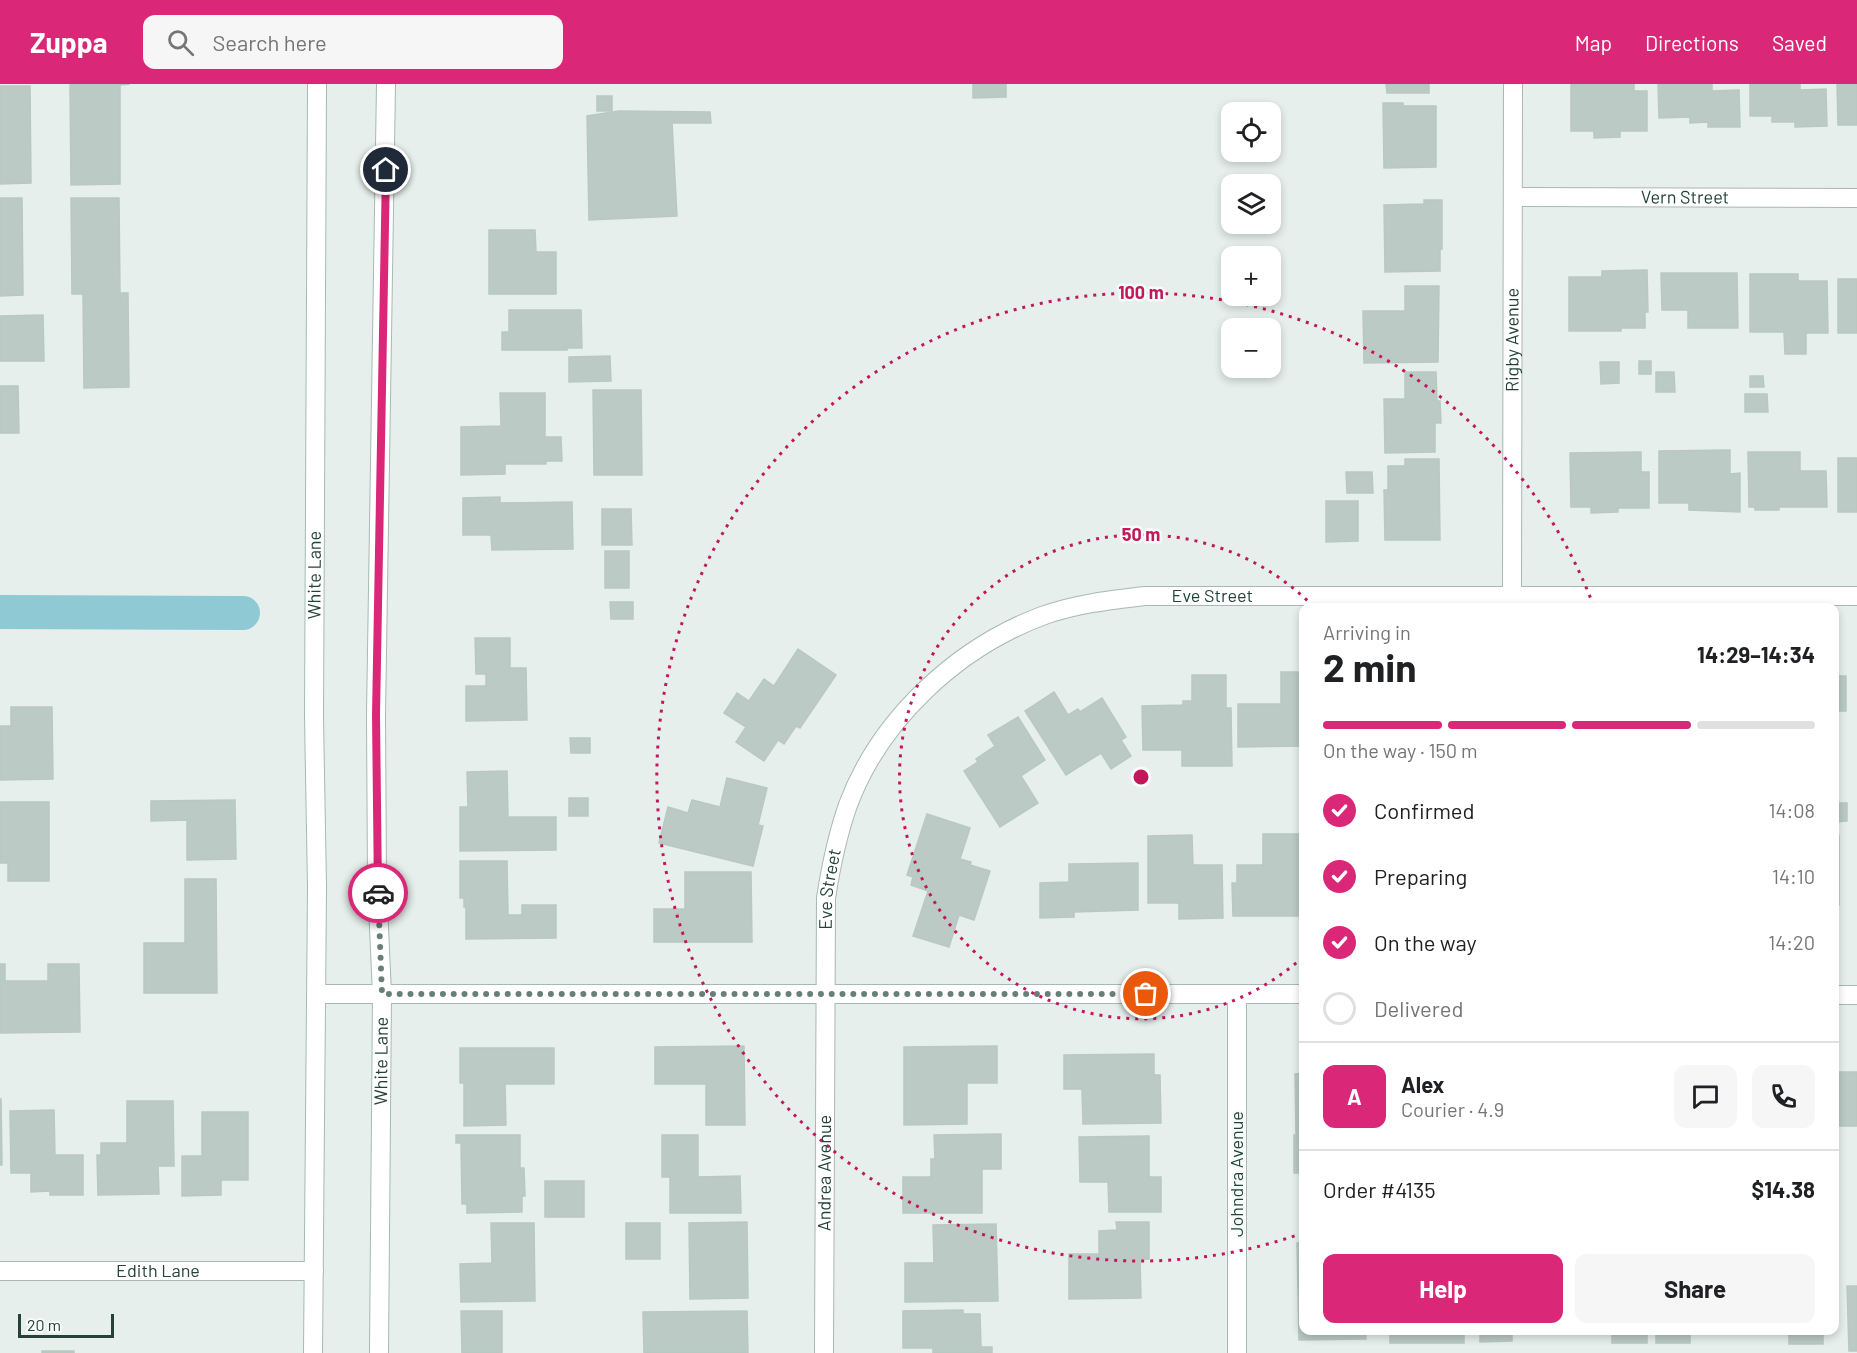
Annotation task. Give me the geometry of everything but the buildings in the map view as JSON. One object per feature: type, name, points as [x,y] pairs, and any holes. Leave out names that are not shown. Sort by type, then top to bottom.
[{"type":"street","name":"White Lane","points":[[313,1353],[317,887],[314,705],[318,84]]},
{"type":"street","name":"White Lane","points":[[379,1353],[382,994],[377,883],[376,715],[386,84]]},
{"type":"street","name":"Rigby Avenue","points":[[1512,596],[1513,84]]},
{"type":"street","name":"Vern Street","points":[[1513,197],[1857,198]]},
{"type":"street","name":"Eve Street","points":[[824,994],[826,898],[834,847],[849,803],[872,756],[903,714],[922,693],[962,659],[1006,632],[1043,616],[1094,602],[1145,596],[1857,596]]},
{"type":"street","points":[[316,994],[1299,994]]},
{"type":"street","name":"Andrea Avenue","points":[[824,994],[824,1353]]},
{"type":"street","name":"Johndra Avenue","points":[[1237,994],[1237,1353]]},
{"type":"street","points":[[1839,995],[1857,995]]},
{"type":"street","name":"Edith Lane","points":[[0,1271],[314,1271]]},
{"type":"waterway","points":[[0,612],[243,613]]},
{"type":"way so far","points":[[378,893],[382,994],[1146,994]]},
{"type":"route","points":[[378,893],[376,715],[386,170]]}]
